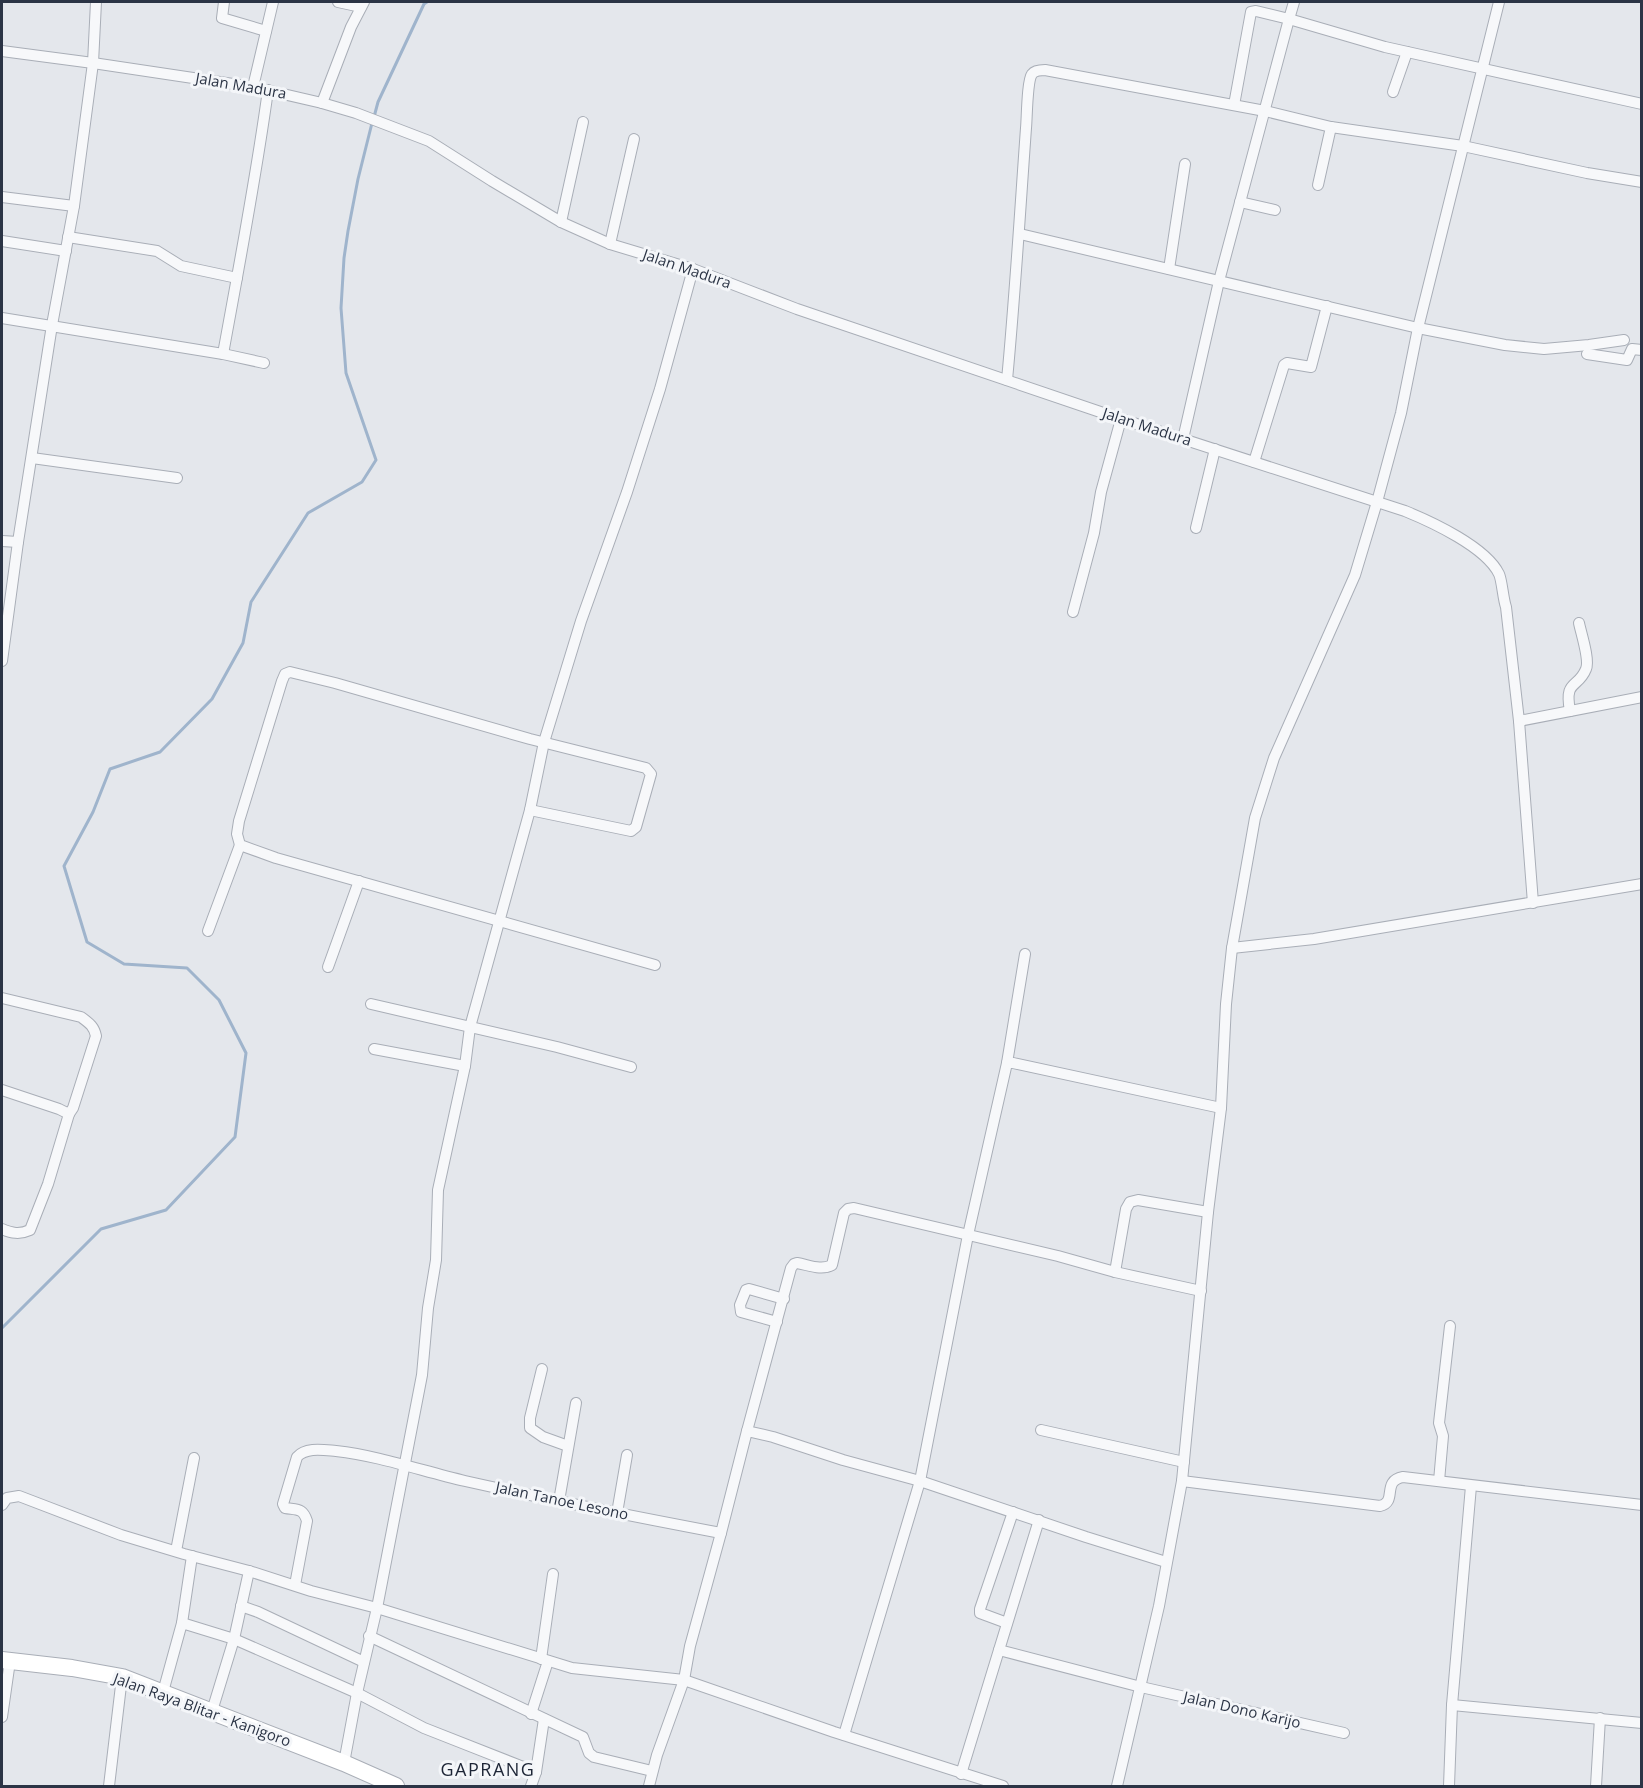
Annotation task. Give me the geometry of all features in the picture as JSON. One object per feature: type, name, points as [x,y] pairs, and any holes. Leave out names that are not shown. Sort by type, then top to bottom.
[{"type":"main road","name":"Jalan Raya Blitar - Kanigoro","points":[[6,1660],[122,1677],[344,1763],[396,1786]]},
{"type":"street","points":[[2,661],[52,325],[74,206],[93,63],[96,2]]},
{"type":"street","points":[[224,2],[222,18],[266,31]]},
{"type":"street","points":[[253,87],[273,2]]},
{"type":"street","points":[[322,103],[362,4],[338,2]]},
{"type":"street","points":[[1183,439],[1219,281],[1294,2]]},
{"type":"street","points":[[1117,1786],[1159,1606],[1182,1481],[1208,1212],[1221,1108],[1226,1004],[1232,948],[1255,818],[1274,758],[1355,575],[1377,502],[1401,413],[1418,328],[1499,2]]},
{"type":"street","points":[[1234,105],[1251,12],[1256,10],[1407,52],[1641,104]]},
{"type":"street","name":"Jalan Madura","points":[[2,51],[253,87],[356,113],[429,141],[561,222],[610,244],[693,269],[797,309],[1429,521],[1467,543],[1485,558],[1499,575],[1506,607],[1519,721],[1533,903]]},
{"type":"street","points":[[1393,92],[1407,52]]},
{"type":"street","points":[[1007,380],[1020,234],[1021,186],[1029,91],[1031,75],[1035,71],[1045,70],[1234,105],[1331,127],[1463,146],[1587,173],[1641,182]]},
{"type":"street","points":[[223,354],[259,156],[268,90]]},
{"type":"street","points":[[561,222],[583,122]]},
{"type":"street","points":[[1318,185],[1331,127]]},
{"type":"street","points":[[610,244],[634,139]]},
{"type":"street","points":[[1169,269],[1185,164]]},
{"type":"street","points":[[2,197],[74,206]]},
{"type":"street","points":[[1240,202],[1275,210]]},
{"type":"street","points":[[1020,234],[1418,328],[1505,345],[1533,348],[1589,345],[1624,340]]},
{"type":"street","points":[[68,237],[157,251],[181,266],[237,278]]},
{"type":"street","points":[[2,241],[66,251]]},
{"type":"street","points":[[344,1763],[422,1375],[428,1308],[436,1260],[438,1190],[465,1066],[470,1027],[530,810],[544,742],[581,621],[627,492],[660,389],[693,269]]},
{"type":"street","points":[[1254,462],[1284,365],[1287,363],[1311,367],[1328,306]]},
{"type":"street","points":[[2,318],[223,354],[264,363]]},
{"type":"street","points":[[1587,354],[1627,360],[1632,349],[1641,350]]},
{"type":"street","points":[[1072,612],[1095,533],[1101,492],[1120,419]]},
{"type":"street","points":[[1196,528],[1215,449]]},
{"type":"street","points":[[32,458],[177,478]]},
{"type":"street","points":[[2,541],[18,542]]},
{"type":"street","points":[[1570,711],[1568,699],[1570,689],[1587,668],[1579,623]]},
{"type":"street","points":[[208,931],[240,845],[237,834],[239,821],[282,681],[285,674],[290,672],[646,768],[651,776],[636,827],[631,831],[530,810]]},
{"type":"street","points":[[1519,721],[1641,697]]},
{"type":"street","points":[[240,845],[276,858],[655,965]]},
{"type":"street","points":[[328,967],[359,881]]},
{"type":"street","points":[[1232,948],[1314,939],[1641,884]]},
{"type":"street","points":[[844,1735],[920,1481],[968,1235],[1007,1063],[1025,954]]},
{"type":"street","points":[[2,998],[81,1017],[90,1024],[96,1036],[48,1184],[30,1230],[13,1233],[2,1229]]},
{"type":"street","points":[[371,1004],[557,1047],[631,1067]]},
{"type":"street","points":[[374,1048],[465,1066]]},
{"type":"street","points":[[1007,1063],[1221,1108]]},
{"type":"street","points":[[2,1090],[69,1114]]},
{"type":"street","points":[[1115,1272],[1126,1209],[1132,1200],[1208,1212]]},
{"type":"street","points":[[649,1786],[652,1771],[684,1680],[690,1646],[794,1264],[826,1268],[832,1265],[844,1213],[848,1209],[854,1208],[894,1217],[1201,1291]]},
{"type":"street","points":[[777,1322],[741,1312],[740,1305],[748,1289],[784,1299]]},
{"type":"street","points":[[1439,1481],[1443,1436],[1439,1423],[1450,1326]]},
{"type":"street","points":[[542,1369],[530,1418],[530,1428],[543,1437],[568,1446]]},
{"type":"street","points":[[559,1501],[576,1403]]},
{"type":"street","points":[[1041,1430],[1184,1462]]},
{"type":"street","points":[[747,1431],[920,1481],[1166,1562]]},
{"type":"street","name":"Jalan Tanoe Lesono","points":[[295,1585],[307,1521],[302,1511],[285,1508],[283,1504],[294,1466],[300,1454],[307,1450],[336,1451],[559,1501],[721,1533]]},
{"type":"street","points":[[617,1513],[627,1455]]},
{"type":"street","points":[[176,1551],[194,1458]]},
{"type":"street","points":[[1182,1481],[1380,1506],[1388,1502],[1391,1484],[1399,1478],[1641,1505]]},
{"type":"street","points":[[1449,1786],[1452,1705],[1472,1486]]},
{"type":"street","points":[[2,1505],[8,1498],[19,1496],[120,1535],[249,1570],[572,1668],[684,1680],[961,1774],[1003,1786]]},
{"type":"street","points":[[1007,1623],[984,1616],[980,1613],[980,1609],[1013,1512]]},
{"type":"street","points":[[961,1774],[1039,1520]]},
{"type":"street","points":[[163,1692],[182,1623],[192,1556]]},
{"type":"street","points":[[212,1711],[234,1639],[249,1570]]},
{"type":"street","points":[[531,1713],[544,1660],[553,1574]]},
{"type":"street","points":[[241,1606],[364,1662]]},
{"type":"street","points":[[182,1623],[234,1639],[357,1693],[424,1728],[536,1772]]},
{"type":"street","points":[[369,1636],[585,1738],[589,1753],[594,1757],[652,1771]]},
{"type":"street","name":"Jalan Dono Karijo","points":[[999,1650],[1141,1687],[1344,1733]]},
{"type":"street","points":[[2,1717],[6,1660]]},
{"type":"street","points":[[109,1786],[122,1677]]},
{"type":"street","points":[[1452,1705],[1641,1723]]},
{"type":"street","points":[[1596,1786],[1600,1718]]},
{"type":"street","points":[[531,1786],[536,1772],[544,1719]]},
{"type":"waterway","points":[[374,117],[378,102],[424,4],[427,2]]},
{"type":"waterway","points":[[2,1328],[101,1229],[166,1210],[235,1137],[246,1053],[219,1000],[187,968],[124,964],[87,942],[64,866],[93,812],[110,769],[160,752],[212,699],[243,643],[251,602],[308,513],[362,482],[376,460],[346,373],[341,308],[348,231],[372,123]]},
{"type":"district","name":"GAPRANG","points":[[488,1770]]}]
